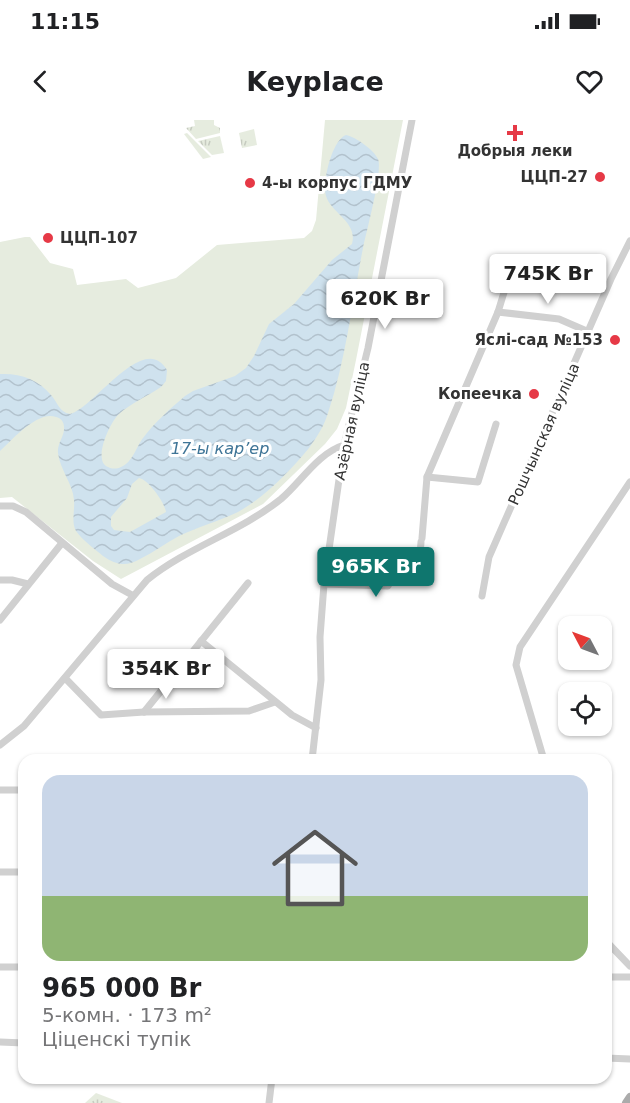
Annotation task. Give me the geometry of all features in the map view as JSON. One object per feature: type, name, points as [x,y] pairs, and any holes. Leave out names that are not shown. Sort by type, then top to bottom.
[{"type":"main road","points":[[626,1103],[630,1096]]},
{"type":"street","name":"Азёрная вуліца","points":[[313,754],[321,680],[320,637],[324,584],[344,445],[368,348],[411,120]]},
{"type":"street","name":"Рошчынская вуліца","points":[[482,596],[489,557],[611,279],[630,242]]},
{"type":"street","points":[[324,584],[388,586],[395,572],[419,569],[427,477],[498,312],[509,276]]},
{"type":"street","points":[[498,312],[559,319],[589,332]]},
{"type":"street","points":[[427,477],[478,482],[496,424]]},
{"type":"street","points":[[0,745],[24,726],[132,595],[147,580],[165,565],[260,514],[282,498],[331,451],[344,445]]},
{"type":"street","points":[[542,754],[516,665],[520,647],[630,482]]},
{"type":"street","points":[[0,506],[19,508],[112,584],[132,595]]},
{"type":"street","points":[[0,620],[62,543]]},
{"type":"street","points":[[0,580],[28,584]]},
{"type":"street","points":[[144,712],[248,584]]},
{"type":"street","points":[[201,641],[292,715],[316,728]]},
{"type":"street","points":[[65,678],[101,715],[144,712],[249,711],[275,702]]},
{"type":"street","points":[[0,790],[18,790]]},
{"type":"street","points":[[0,872],[18,872]]},
{"type":"street","points":[[612,947],[630,966]]},
{"type":"street","points":[[0,967],[18,967]]},
{"type":"street","points":[[612,977],[630,976]]},
{"type":"street","points":[[0,1042],[18,1043]]},
{"type":"street","points":[[612,1058],[630,1059]]},
{"type":"street","points":[[269,1103],[271,1084]]},
{"type":"green space","points":[[194,120],[214,120],[214,125],[220,128],[220,133],[196,139],[186,128],[195,126]]},
{"type":"green space","points":[[325,120],[403,120],[346,408],[337,429],[325,444],[263,504],[121,579],[93,561],[12,497],[0,498],[0,242],[30,237],[50,263],[73,269],[77,285],[126,279],[138,288],[176,278],[217,245],[304,238],[312,231],[316,220]]},
{"type":"green space","points":[[254,129],[257,145],[242,148],[239,133]]},
{"type":"green space","points":[[187,133],[211,157],[203,159],[184,134]]},
{"type":"green space","points":[[220,136],[224,153],[212,155],[198,141]]},
{"type":"green space","points":[[96,1093],[122,1103],[85,1103]]},
{"type":"water","name":"17-ы кар’ер","points":[[346,135],[350,136],[364,144],[378,159],[379,166],[340,372],[320,431],[309,448],[285,475],[258,499],[238,512],[179,536],[135,562],[121,564],[108,559],[76,531],[73,520],[73,494],[58,453],[64,430],[61,419],[49,416],[41,418],[18,434],[0,451],[0,374],[21,376],[34,381],[46,389],[61,409],[70,414],[80,409],[133,365],[146,359],[157,360],[167,370],[166,381],[161,387],[119,414],[104,441],[102,457],[104,463],[113,468],[125,465],[152,427],[185,396],[235,376],[246,368],[269,324],[294,304],[332,260],[352,244],[353,236],[348,224],[333,208],[325,190],[329,162],[341,138]],"holes":[[[139,478],[156,492],[166,512],[130,532],[114,530],[111,526],[111,517],[127,498],[132,484]]]},
{"type":"place","name":"Добрыя леки","points":[[515,133]]},
{"type":"place","name":"ЦЦП-27","points":[[600,177]]},
{"type":"place","name":"4-ы корпус ГДМУ","points":[[250,183]]},
{"type":"place","name":"ЦЦП-107","points":[[48,238]]},
{"type":"place","name":"Яслі-сад №153","points":[[615,340]]},
{"type":"place","name":"Копеечка","points":[[534,394]]}]
